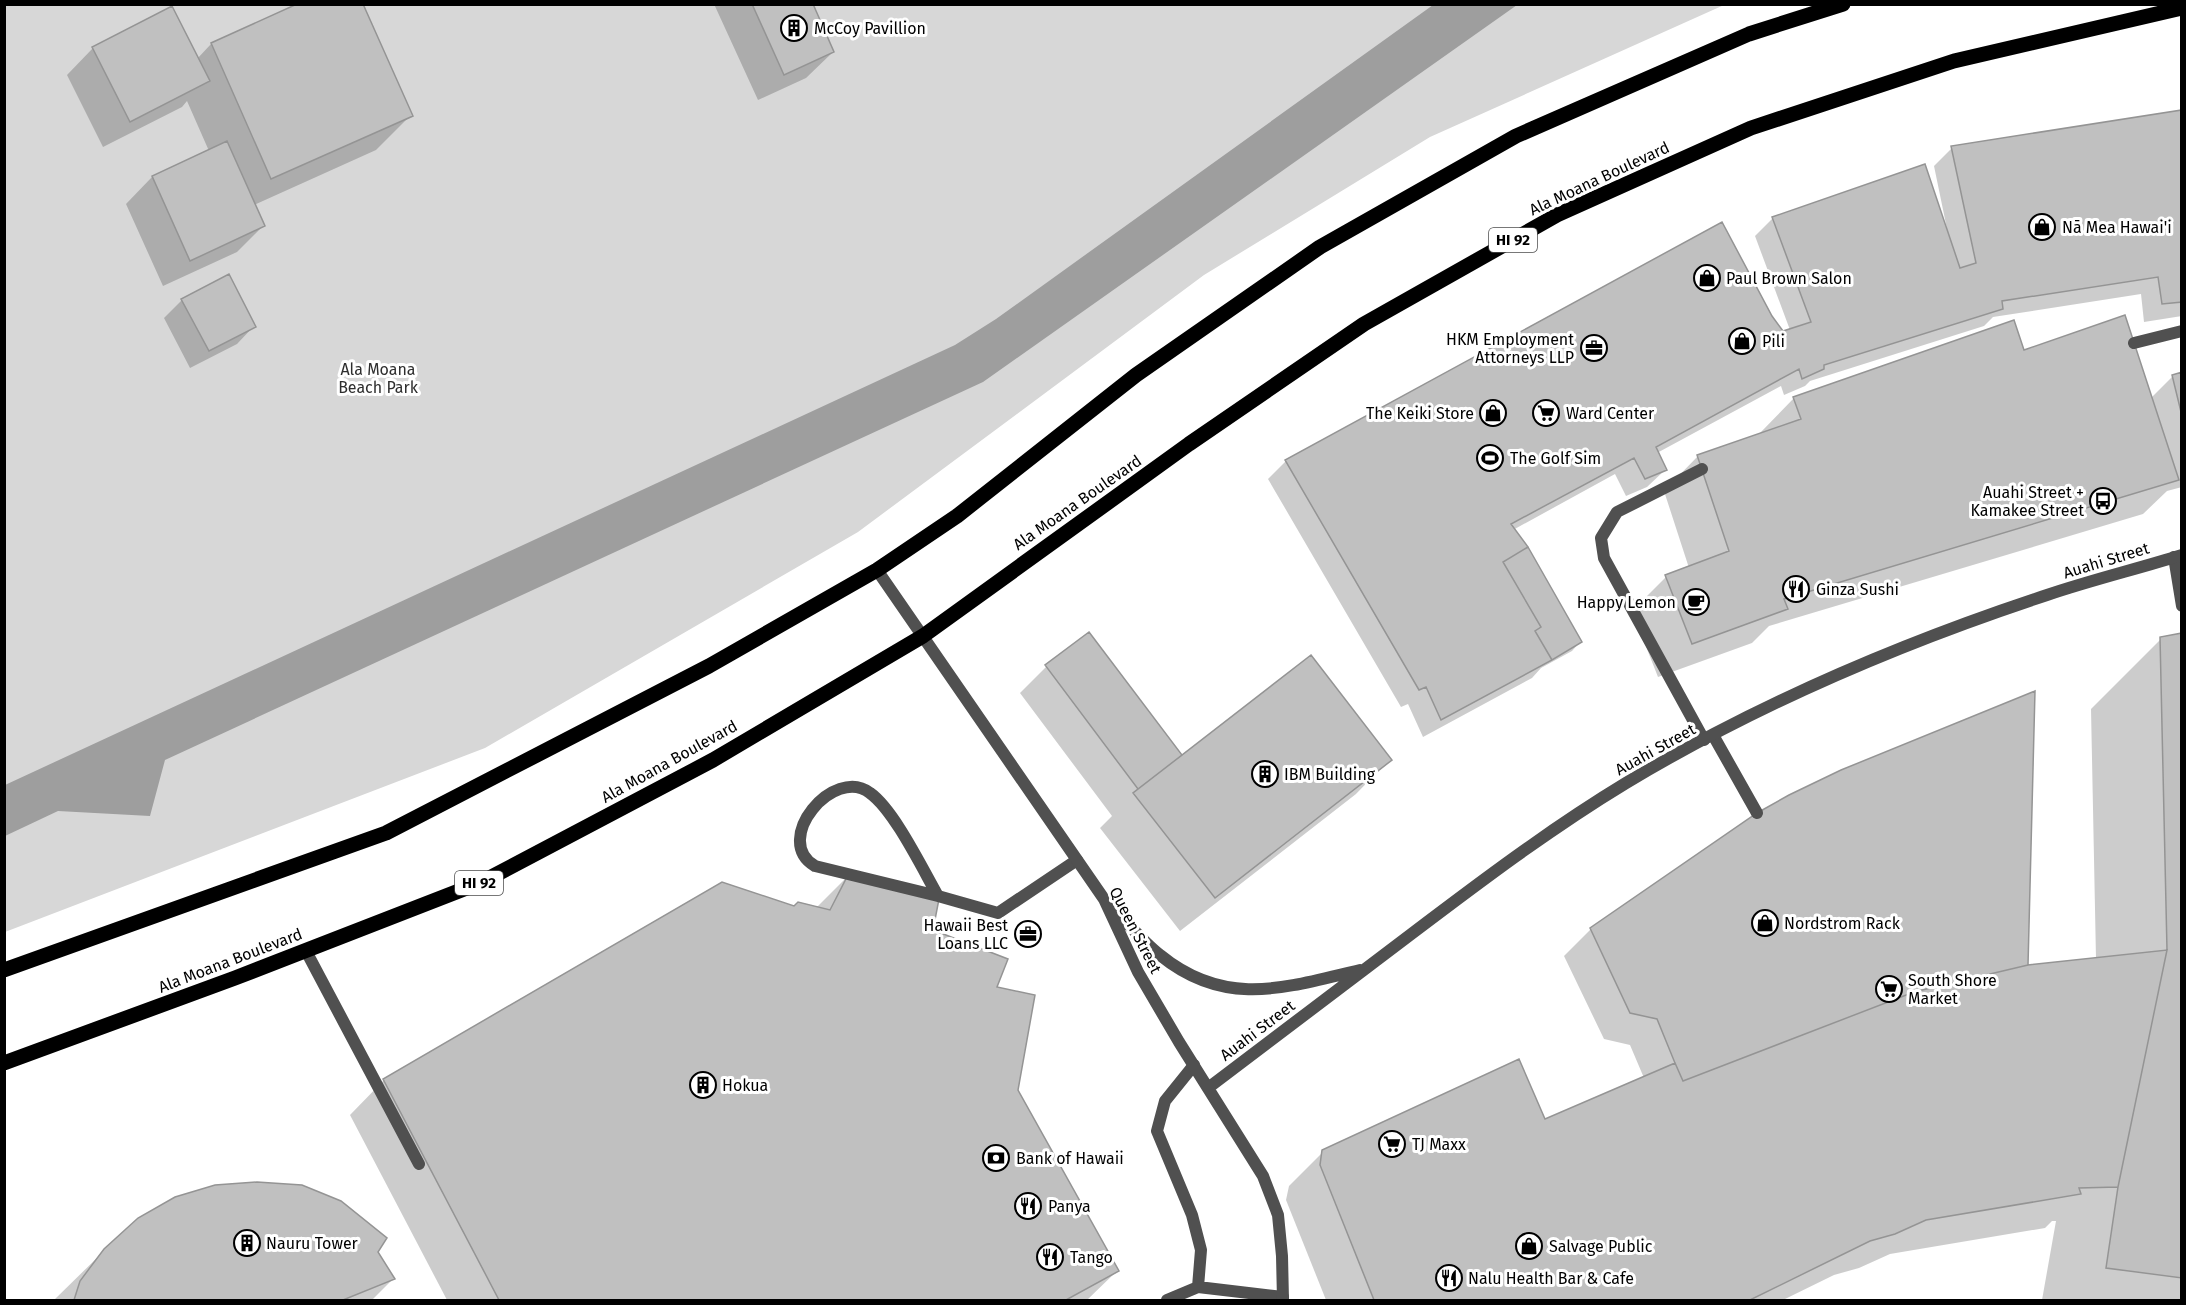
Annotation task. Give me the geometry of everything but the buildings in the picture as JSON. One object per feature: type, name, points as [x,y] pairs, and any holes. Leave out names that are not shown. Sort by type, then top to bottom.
[{"type":"main road","points":[[4,970],[386,832],[709,666],[877,570],[957,516],[1136,375],[1320,247],[1516,136],[1749,34],[1843,4]]},
{"type":"main road","name":"Ala Moana Boulevard","points":[[4,1063],[306,951],[482,882],[712,760],[923,636],[1189,444],[1364,324],[1557,215],[1751,128],[1954,61],[2181,8]]},
{"type":"street","points":[[2134,343],[2181,331]]},
{"type":"street","points":[[1702,469],[1617,512],[1601,538],[1604,558],[1708,737],[1757,813]]},
{"type":"street","points":[[2177,556],[2181,606]]},
{"type":"street","name":"Auahi Street","points":[[1208,1088],[1505,862],[1627,783],[1708,737],[1866,662],[1948,629],[2047,595],[2177,556]]},
{"type":"street","name":"Queen Street","points":[[877,570],[1104,900],[1138,972],[1263,1176],[1278,1215],[1283,1299]]},
{"type":"street","points":[[939,896],[882,803],[868,791],[854,785],[839,789],[819,802],[807,815],[802,829],[800,847],[805,860],[815,866],[998,913],[1077,860]]},
{"type":"street","points":[[1104,900],[1160,955],[1182,970],[1205,981],[1235,990],[1278,989],[1364,969]]},
{"type":"street","points":[[306,951],[419,1164]]},
{"type":"street","points":[[1194,1065],[1165,1101],[1156,1131],[1192,1215],[1201,1250],[1198,1287]]},
{"type":"street","points":[[1167,1300],[1198,1287],[1283,1299]]},
{"type":"green space","name":"Ala Moana Beach Park","points":[[5,5],[1724,5],[1430,137],[1204,275],[858,532],[485,748],[5,932]]},
{"type":"shaded area","points":[[1433,5],[1517,5],[983,382],[165,760],[150,816],[58,811],[5,836],[5,785],[955,345],[996,319]]},
{"type":"place","name":"McCoy Pavillion","points":[[794,28]]},
{"type":"place","name":"Nā Mea Hawai'i","points":[[2042,227]]},
{"type":"place","name":"Paul Brown Salon","points":[[1707,278]]},
{"type":"place","name":"Pili","points":[[1742,341]]},
{"type":"place","name":"HKM Employment Attorneys LLP","points":[[1594,348]]},
{"type":"place","name":"The Keiki Store","points":[[1493,413]]},
{"type":"place","name":"Ward Center","points":[[1546,413]]},
{"type":"place","name":"The Golf Sim","points":[[1490,458]]},
{"type":"place","name":"Auahi Street + Kamakee Street","points":[[2103,501]]},
{"type":"place","name":"Ginza Sushi","points":[[1796,589]]},
{"type":"place","name":"Happy Lemon","points":[[1696,602]]},
{"type":"place","name":"IBM Building","points":[[1265,774]]},
{"type":"place","name":"Nordstrom Rack","points":[[1765,923]]},
{"type":"place","name":"Hawaii Best Loans LLC","points":[[1028,934]]},
{"type":"place","name":"South Shore Market","points":[[1889,989]]},
{"type":"place","name":"Hokua","points":[[703,1085]]},
{"type":"place","name":"TJ Maxx","points":[[1392,1144]]},
{"type":"place","name":"Bank of Hawaii","points":[[996,1158]]},
{"type":"place","name":"Panya","points":[[1028,1206]]},
{"type":"place","name":"Nauru Tower","points":[[247,1243]]},
{"type":"place","name":"Salvage Public","points":[[1529,1246]]},
{"type":"place","name":"Tango","points":[[1050,1257]]},
{"type":"place","name":"Nalu Health Bar & Cafe","points":[[1449,1278]]}]
